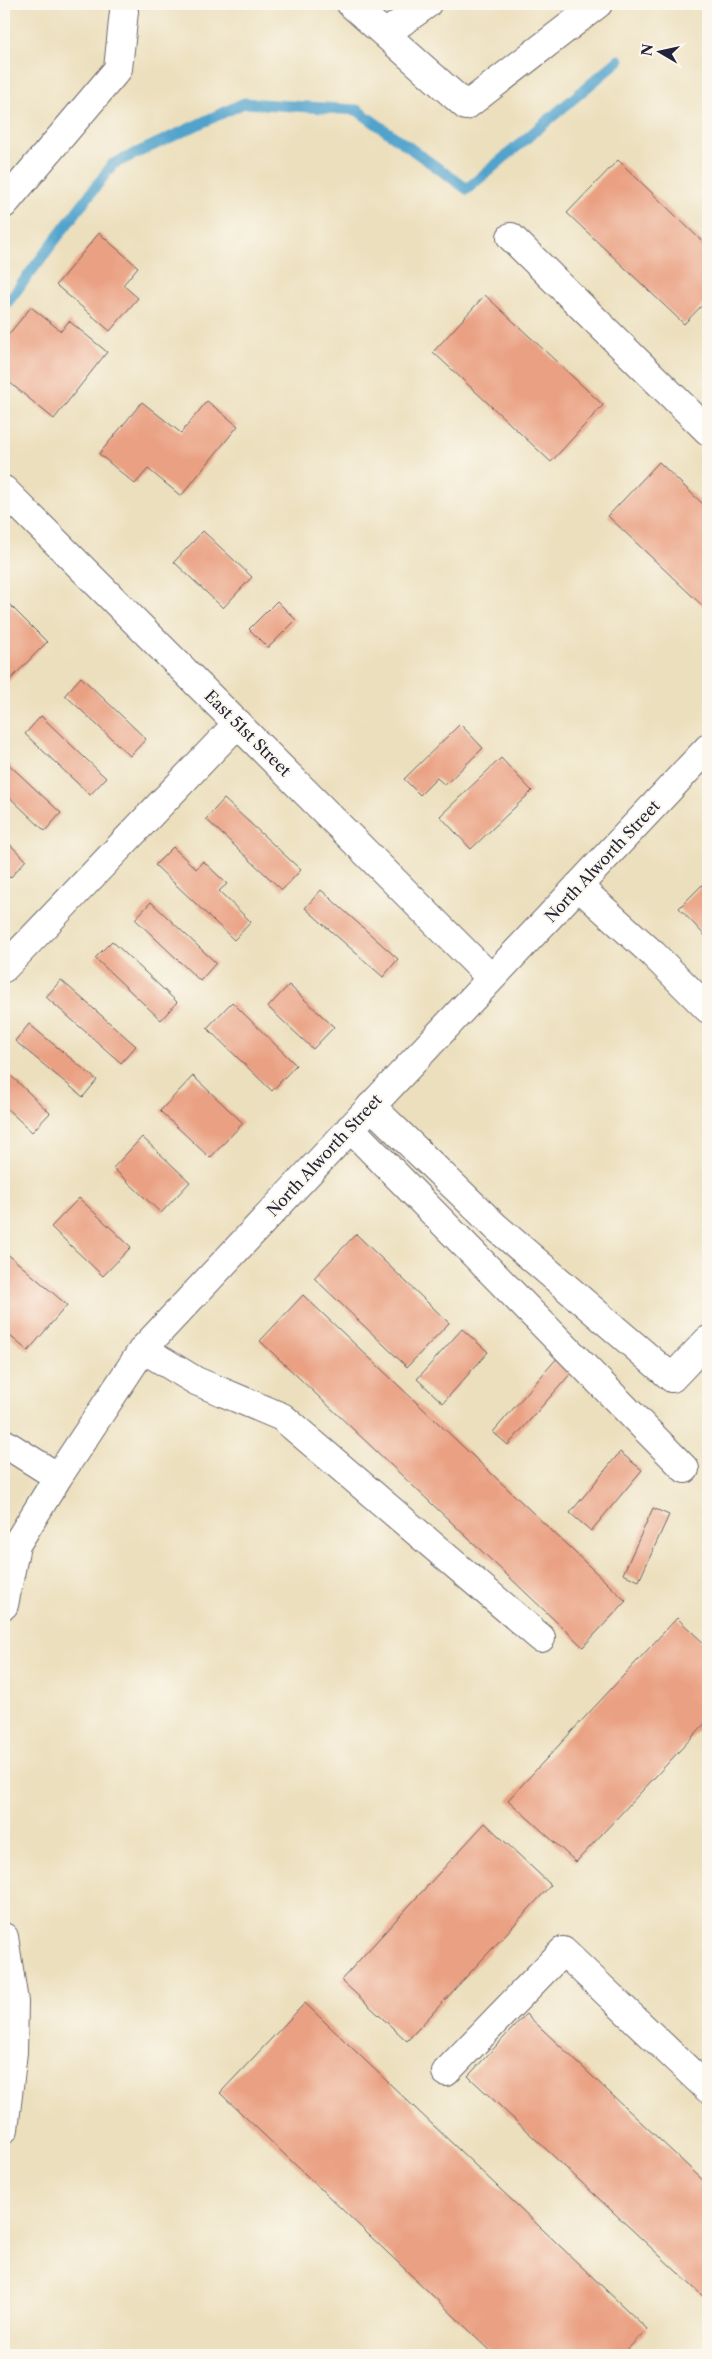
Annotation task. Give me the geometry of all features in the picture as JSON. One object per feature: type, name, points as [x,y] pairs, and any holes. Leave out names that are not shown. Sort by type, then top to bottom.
[{"type":"street","points":[[351,4],[466,106],[598,4]]},
{"type":"street","points":[[385,34],[427,4]]},
{"type":"street","points":[[4,204],[118,69],[124,10]]},
{"type":"street","points":[[511,237],[708,431]]},
{"type":"street","name":"East 51st Street","points":[[4,490],[491,978]]},
{"type":"street","points":[[4,968],[238,723]]},
{"type":"street","name":"North Alworth Street","points":[[4,1605],[16,1545],[58,1477],[143,1349],[708,748]]},
{"type":"street","points":[[578,886],[708,1009]]},
{"type":"street","points":[[371,1106],[496,1227],[672,1378],[706,1345]]},
{"type":"street","points":[[350,1128],[685,1469]]},
{"type":"street","points":[[143,1349],[196,1381],[282,1417],[541,1638]]},
{"type":"street","points":[[4,1443],[58,1477]]},
{"type":"street","points":[[4,1937],[14,2002],[13,2052],[4,2129]]},
{"type":"street","points":[[446,2072],[563,1951],[708,2089]]},
{"type":"building","points":[[4,21],[9,26],[4,31]]},
{"type":"building","points":[[618,160],[708,247],[708,299],[684,324],[567,213]]},
{"type":"building","points":[[99,233],[138,267],[123,285],[138,298],[110,331],[56,285]]},
{"type":"building","points":[[485,295],[603,405],[551,462],[433,352]]},
{"type":"building","points":[[31,307],[61,331],[69,321],[107,352],[54,419],[4,378],[4,340]]},
{"type":"building","points":[[207,401],[238,426],[181,496],[148,469],[135,484],[99,454],[142,402],[181,433]]},
{"type":"building","points":[[659,462],[708,509],[708,611],[608,516]]},
{"type":"building","points":[[203,531],[252,577],[223,608],[174,562]]},
{"type":"building","points":[[6,601],[47,642],[4,686],[4,603]]},
{"type":"building","points":[[277,601],[296,620],[268,648],[249,629]]},
{"type":"building","points":[[81,677],[146,739],[130,756],[65,695]]},
{"type":"building","points":[[41,716],[106,778],[90,795],[25,734]]},
{"type":"building","points":[[460,724],[483,748],[445,785],[437,778],[420,795],[404,779]]},
{"type":"building","points":[[501,758],[532,791],[471,849],[440,816]]},
{"type":"building","points":[[4,760],[61,813],[45,831],[4,792]]},
{"type":"building","points":[[224,799],[301,870],[282,890],[206,819]]},
{"type":"building","points":[[4,839],[26,860],[10,878],[4,872]]},
{"type":"building","points":[[173,847],[196,869],[203,861],[227,884],[219,891],[251,922],[234,940],[155,865]]},
{"type":"building","points":[[708,879],[708,939],[679,908]]},
{"type":"building","points":[[321,890],[398,959],[383,977],[305,908]]},
{"type":"building","points":[[151,902],[216,963],[200,981],[135,919]]},
{"type":"building","points":[[112,941],[177,1002],[161,1020],[95,958]]},
{"type":"building","points":[[61,980],[136,1046],[121,1063],[46,997]]},
{"type":"building","points":[[289,985],[334,1027],[313,1049],[268,1007]]},
{"type":"building","points":[[232,1002],[296,1065],[272,1091],[207,1028]]},
{"type":"building","points":[[29,1024],[97,1080],[83,1097],[15,1041]]},
{"type":"building","points":[[4,1069],[50,1113],[32,1132],[4,1106]]},
{"type":"building","points":[[193,1076],[243,1123],[210,1158],[160,1111]]},
{"type":"building","points":[[142,1137],[190,1182],[161,1213],[113,1168]]},
{"type":"building","points":[[79,1198],[131,1247],[103,1276],[51,1227]]},
{"type":"building","points":[[356,1234],[449,1323],[407,1367],[314,1278]]},
{"type":"building","points":[[4,1251],[67,1305],[28,1351],[4,1331]]},
{"type":"building","points":[[303,1295],[626,1601],[583,1647],[260,1341]]},
{"type":"building","points":[[462,1329],[488,1352],[443,1403],[417,1379]]},
{"type":"building","points":[[558,1357],[573,1371],[508,1445],[493,1432]]},
{"type":"building","points":[[620,1452],[642,1470],[591,1531],[570,1513]]},
{"type":"building","points":[[653,1508],[669,1515],[639,1581],[623,1574]]},
{"type":"building","points":[[677,1618],[708,1647],[708,1720],[576,1862],[508,1800]]},
{"type":"building","points":[[485,1823],[551,1885],[407,2041],[341,1980]]},
{"type":"building","points":[[305,2003],[647,2329],[622,2355],[495,2355],[220,2093]]},
{"type":"building","points":[[526,2014],[708,2185],[708,2301],[468,2076]]},
{"type":"waterway","points":[[4,307],[113,164],[244,103],[357,110],[467,189],[619,60]]}]
